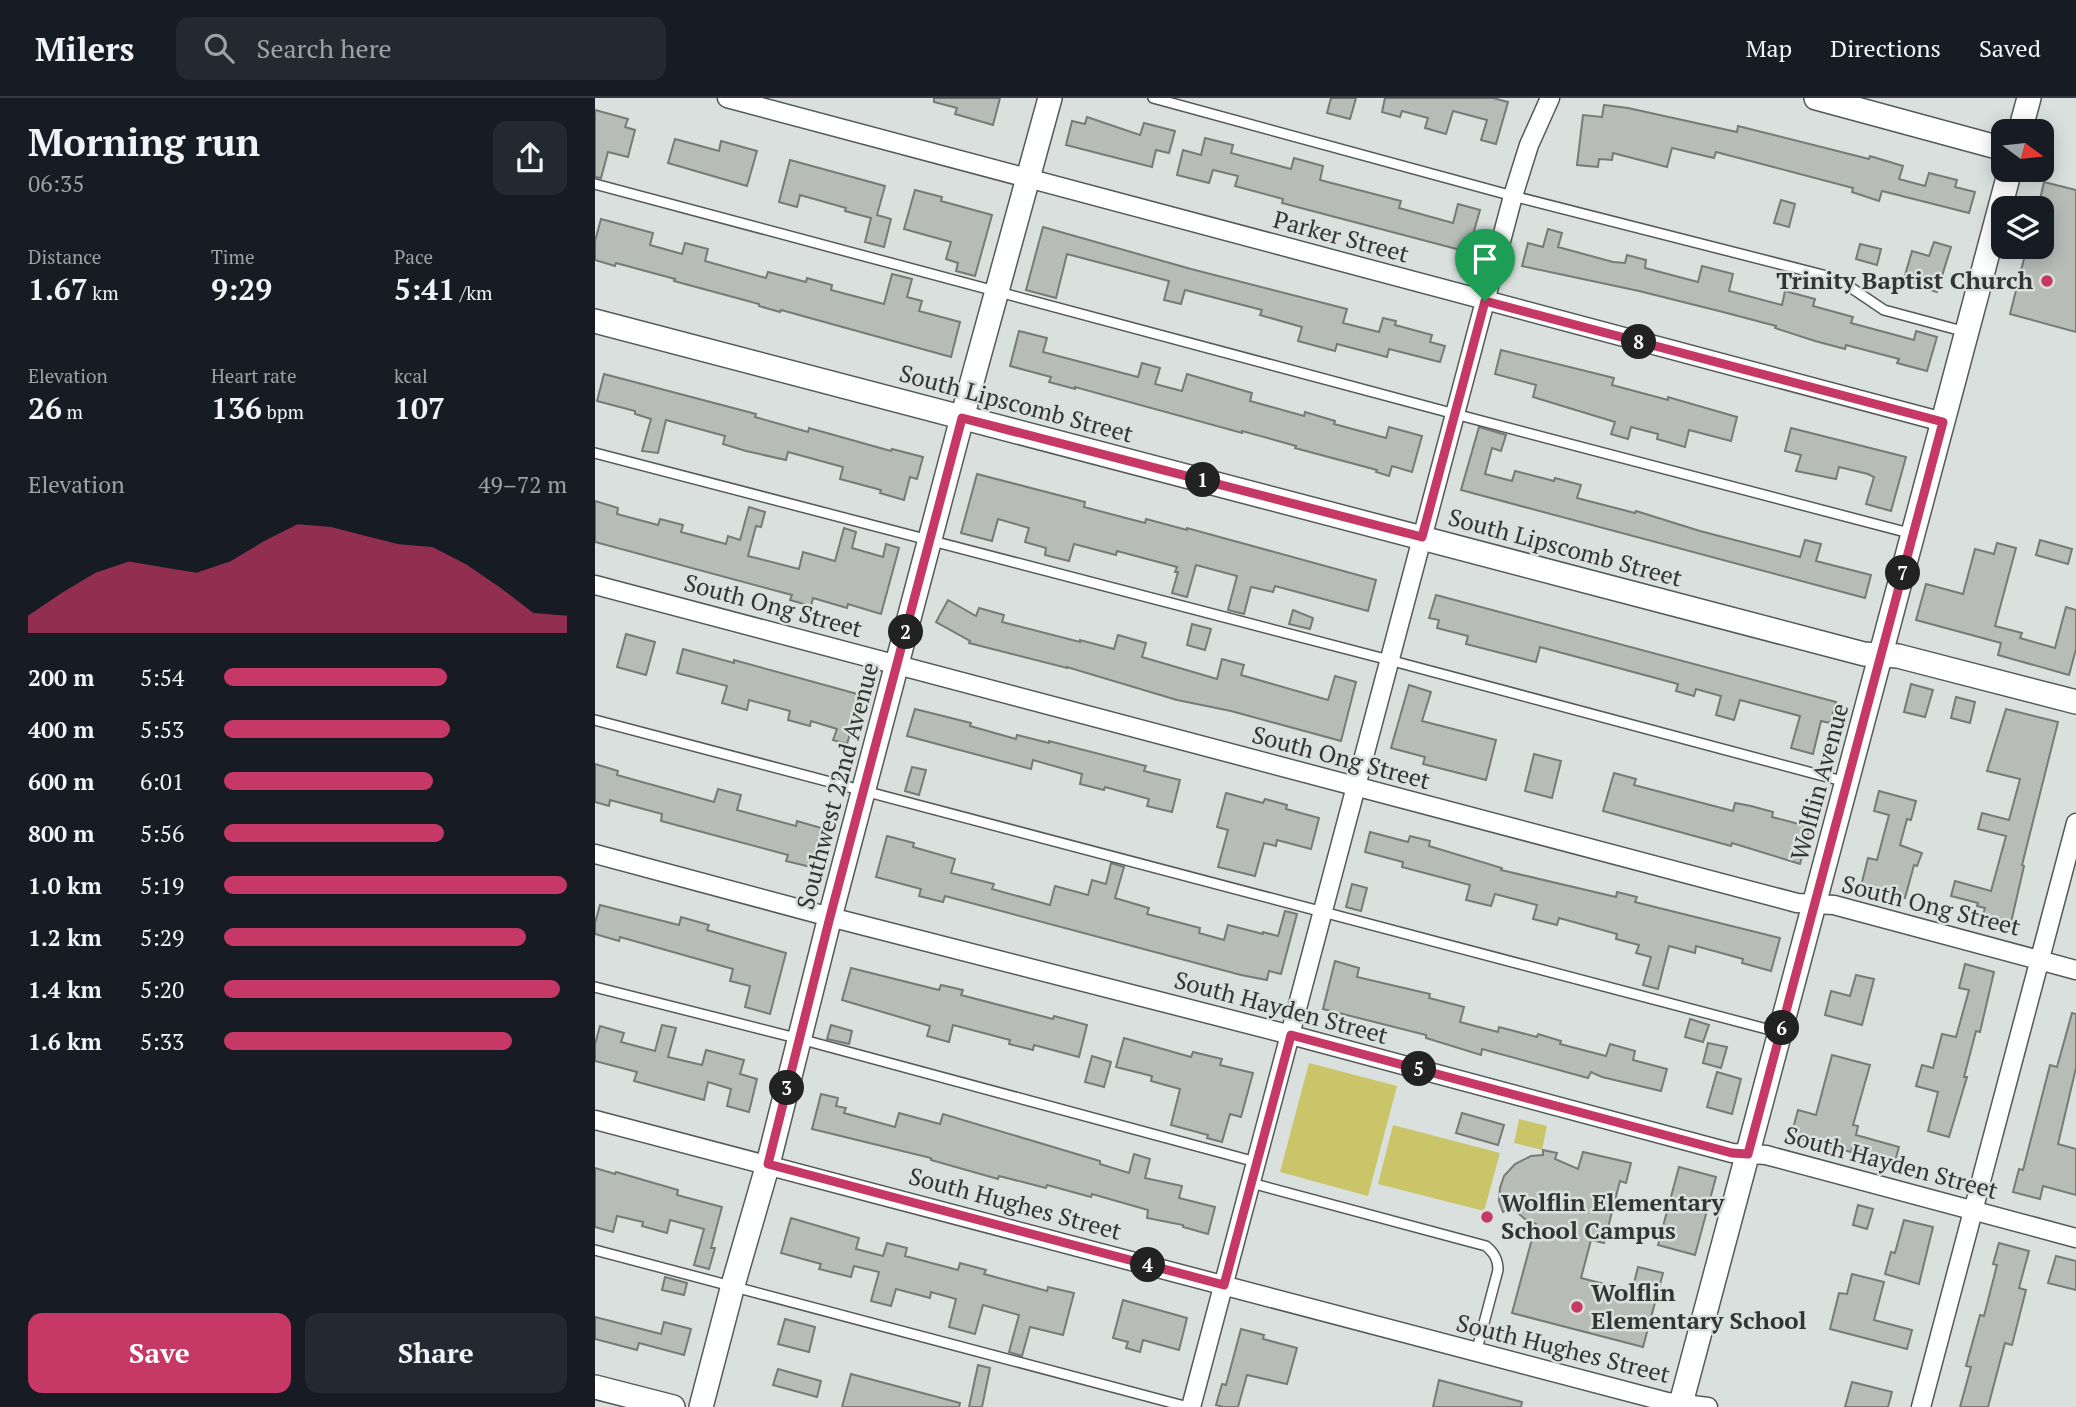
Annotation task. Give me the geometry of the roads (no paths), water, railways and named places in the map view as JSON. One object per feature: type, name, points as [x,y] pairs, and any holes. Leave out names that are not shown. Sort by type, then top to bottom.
[{"type":"street","name":"Parker Street","points":[[727,98],[1943,422]]},
{"type":"street","name":"Southwest 22nd Avenue","points":[[701,1407],[768,1164],[830,917],[962,418],[1050,98]]},
{"type":"street","points":[[1190,1407],[1513,196],[1529,145],[1550,98]]},
{"type":"street","points":[[1816,98],[1991,145]]},
{"type":"street","points":[[2023,119],[2029,98]]},
{"type":"street","name":"Wolflin Avenue","points":[[1681,1405],[2007,182]]},
{"type":"street","name":"South Lipscomb Street","points":[[595,321],[1864,654],[1898,656],[2076,702]]},
{"type":"street","name":"South Ong Street","points":[[595,585],[1797,903],[1834,905],[2076,970]]},
{"type":"street","points":[[1921,1407],[2076,823]]},
{"type":"street","name":"South Hayden Street","points":[[595,854],[1732,1153],[1766,1155],[2076,1238]]},
{"type":"street","name":"South Hughes Street","points":[[595,1119],[1476,1353],[1667,1402],[1708,1407]]},
{"type":"street","points":[[595,1387],[673,1407]]},
{"type":"lane","points":[[1153,98],[1513,196],[1823,275],[1844,282],[1884,310],[1967,332]]},
{"type":"lane","points":[[595,184],[1913,534]]},
{"type":"lane","points":[[595,453],[1846,782]]},
{"type":"lane","points":[[595,720],[1781,1033]]},
{"type":"lane","points":[[595,987],[800,1039],[1257,1163]]},
{"type":"lane","points":[[1251,1183],[1486,1246],[1494,1253],[1498,1270],[1476,1353]]},
{"type":"lane","points":[[595,1250],[1190,1407]]},
{"type":"place","name":"Trinity Baptist Church","points":[[2047,281]]},
{"type":"place","name":"Wolflin Elementary School Campus","points":[[1487,1217]]},
{"type":"place","name":"Wolflin Elementary School","points":[[1577,1307]]}]
